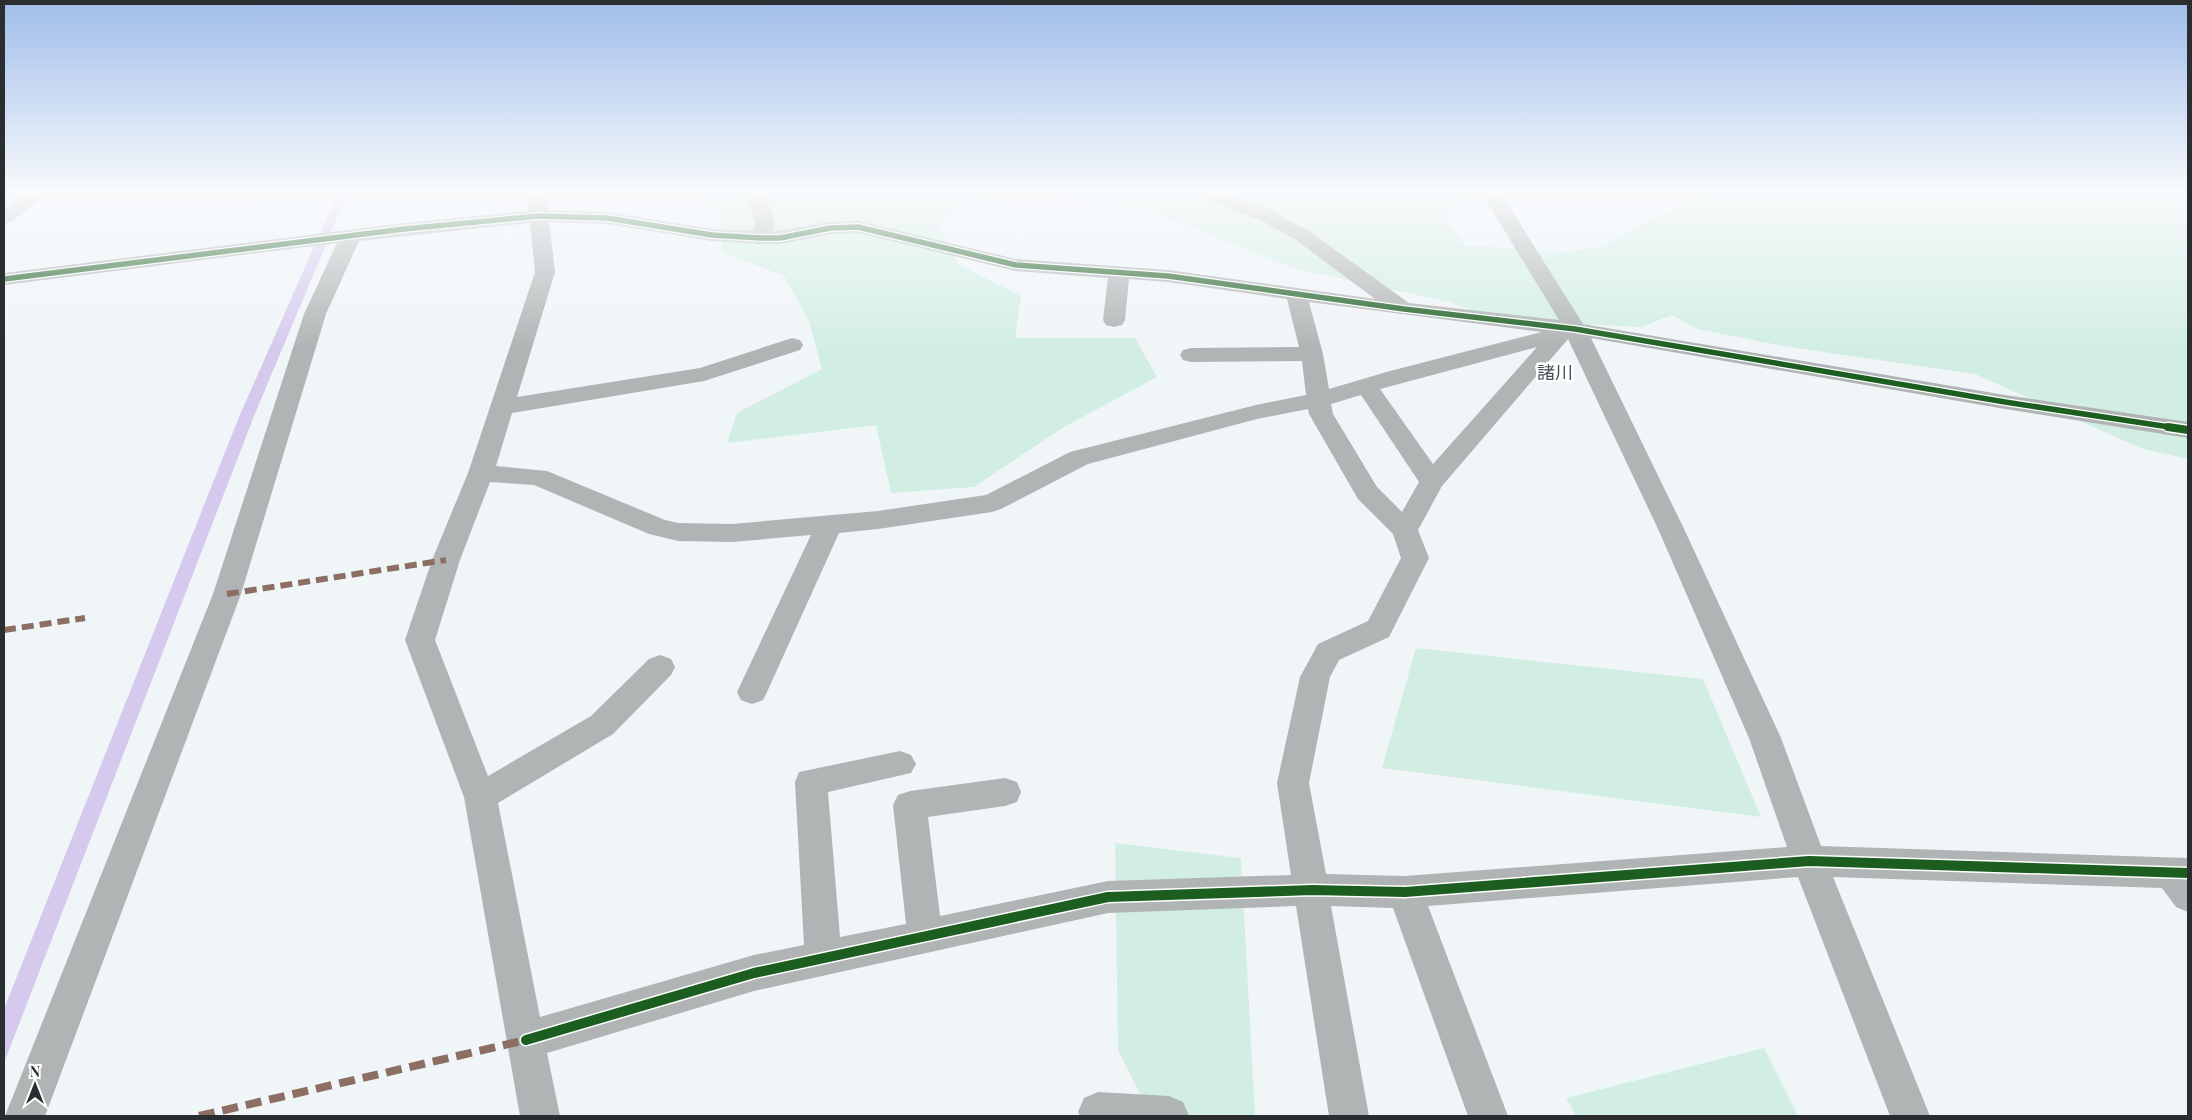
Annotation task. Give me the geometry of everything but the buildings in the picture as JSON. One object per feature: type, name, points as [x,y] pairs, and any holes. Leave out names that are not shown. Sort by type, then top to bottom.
[{"type":"street","points":[[4,279],[284,244]]},
{"type":"street","points":[[25,1116],[227,594],[314,314],[347,244]]},
{"type":"street","points":[[540,1116],[480,797],[420,640],[446,560],[481,473],[546,272],[542,244]]},
{"type":"street","points":[[930,244],[1016,265],[1168,276],[1567,332],[2188,430]]},
{"type":"street","points":[[1314,244],[1404,310]]},
{"type":"street","points":[[1519,244],[1672,531],[1765,738],[1809,861],[1910,1116]]},
{"type":"street","points":[[1114,320],[1119,272]]},
{"type":"street","points":[[1296,294],[1312,354],[1321,414],[1367,492],[1405,530],[1415,558],[1379,630],[1328,652],[1315,677],[1293,783],[1349,1116]]},
{"type":"street","points":[[481,473],[538,477],[658,527],[678,532],[732,533],[878,520],[992,503],[1079,458],[1256,412],[1319,400],[1366,384],[1567,332]]},
{"type":"street","points":[[1405,530],[1432,482],[1567,332]]},
{"type":"street","points":[[501,407],[704,374],[792,345]]},
{"type":"street","points":[[1191,355],[1312,354]]},
{"type":"street","points":[[1366,384],[1432,482]]},
{"type":"street","points":[[752,692],[829,525]]},
{"type":"street","points":[[480,797],[602,724],[660,667]]},
{"type":"street","points":[[823,958],[811,782],[900,764]]},
{"type":"street","points":[[925,937],[910,805],[1005,792]]},
{"type":"street","points":[[526,1040],[754,973],[1108,897],[1312,890],[1405,892],[1809,861],[2182,880]]},
{"type":"street","points":[[1405,892],[1488,1116]]},
{"type":"street","points":[[1098,1112],[1169,1116]]},
{"type":"green space","points":[[721,244],[947,244],[958,264],[1021,296],[1015,338],[1135,338],[1157,377],[1064,427],[974,487],[891,493],[876,425],[727,443],[737,413],[822,369],[809,321],[784,276],[722,252]]},
{"type":"green space","points":[[1234,244],[1464,244],[1562,252],[1601,247],[1606,244],[2188,244],[2188,459],[2140,448],[1975,374],[1789,347],[1697,329],[1672,315],[1641,327],[1497,320],[1450,302],[1293,268]]},
{"type":"green space","points":[[1416,648],[1703,679],[1761,817],[1382,768]]},
{"type":"green space","points":[[1115,843],[1241,858],[1255,1116],[1151,1116],[1118,1050]]},
{"type":"green space","points":[[1764,1048],[1798,1116],[1576,1116],[1566,1098]]},
{"type":"shaded area","points":[[315,244],[326,244],[254,416],[4,1063],[4,1009],[239,417]]},
{"type":"marked path","points":[[227,594],[446,560]]},
{"type":"marked path","points":[[4,630],[85,618]]},
{"type":"marked path","points":[[199,1116],[526,1040]]},
{"type":"cycle path","points":[[4,279],[282,244]]},
{"type":"cycle path","points":[[930,244],[1016,265],[1168,276],[1404,309],[1575,329],[2005,402],[2188,430]]},
{"type":"cycle path","points":[[526,1040],[754,973],[1108,897],[1312,890],[1405,892],[1809,861],[2188,873]]},
{"type":"district","name":"諸川","points":[[1555,372]]}]
